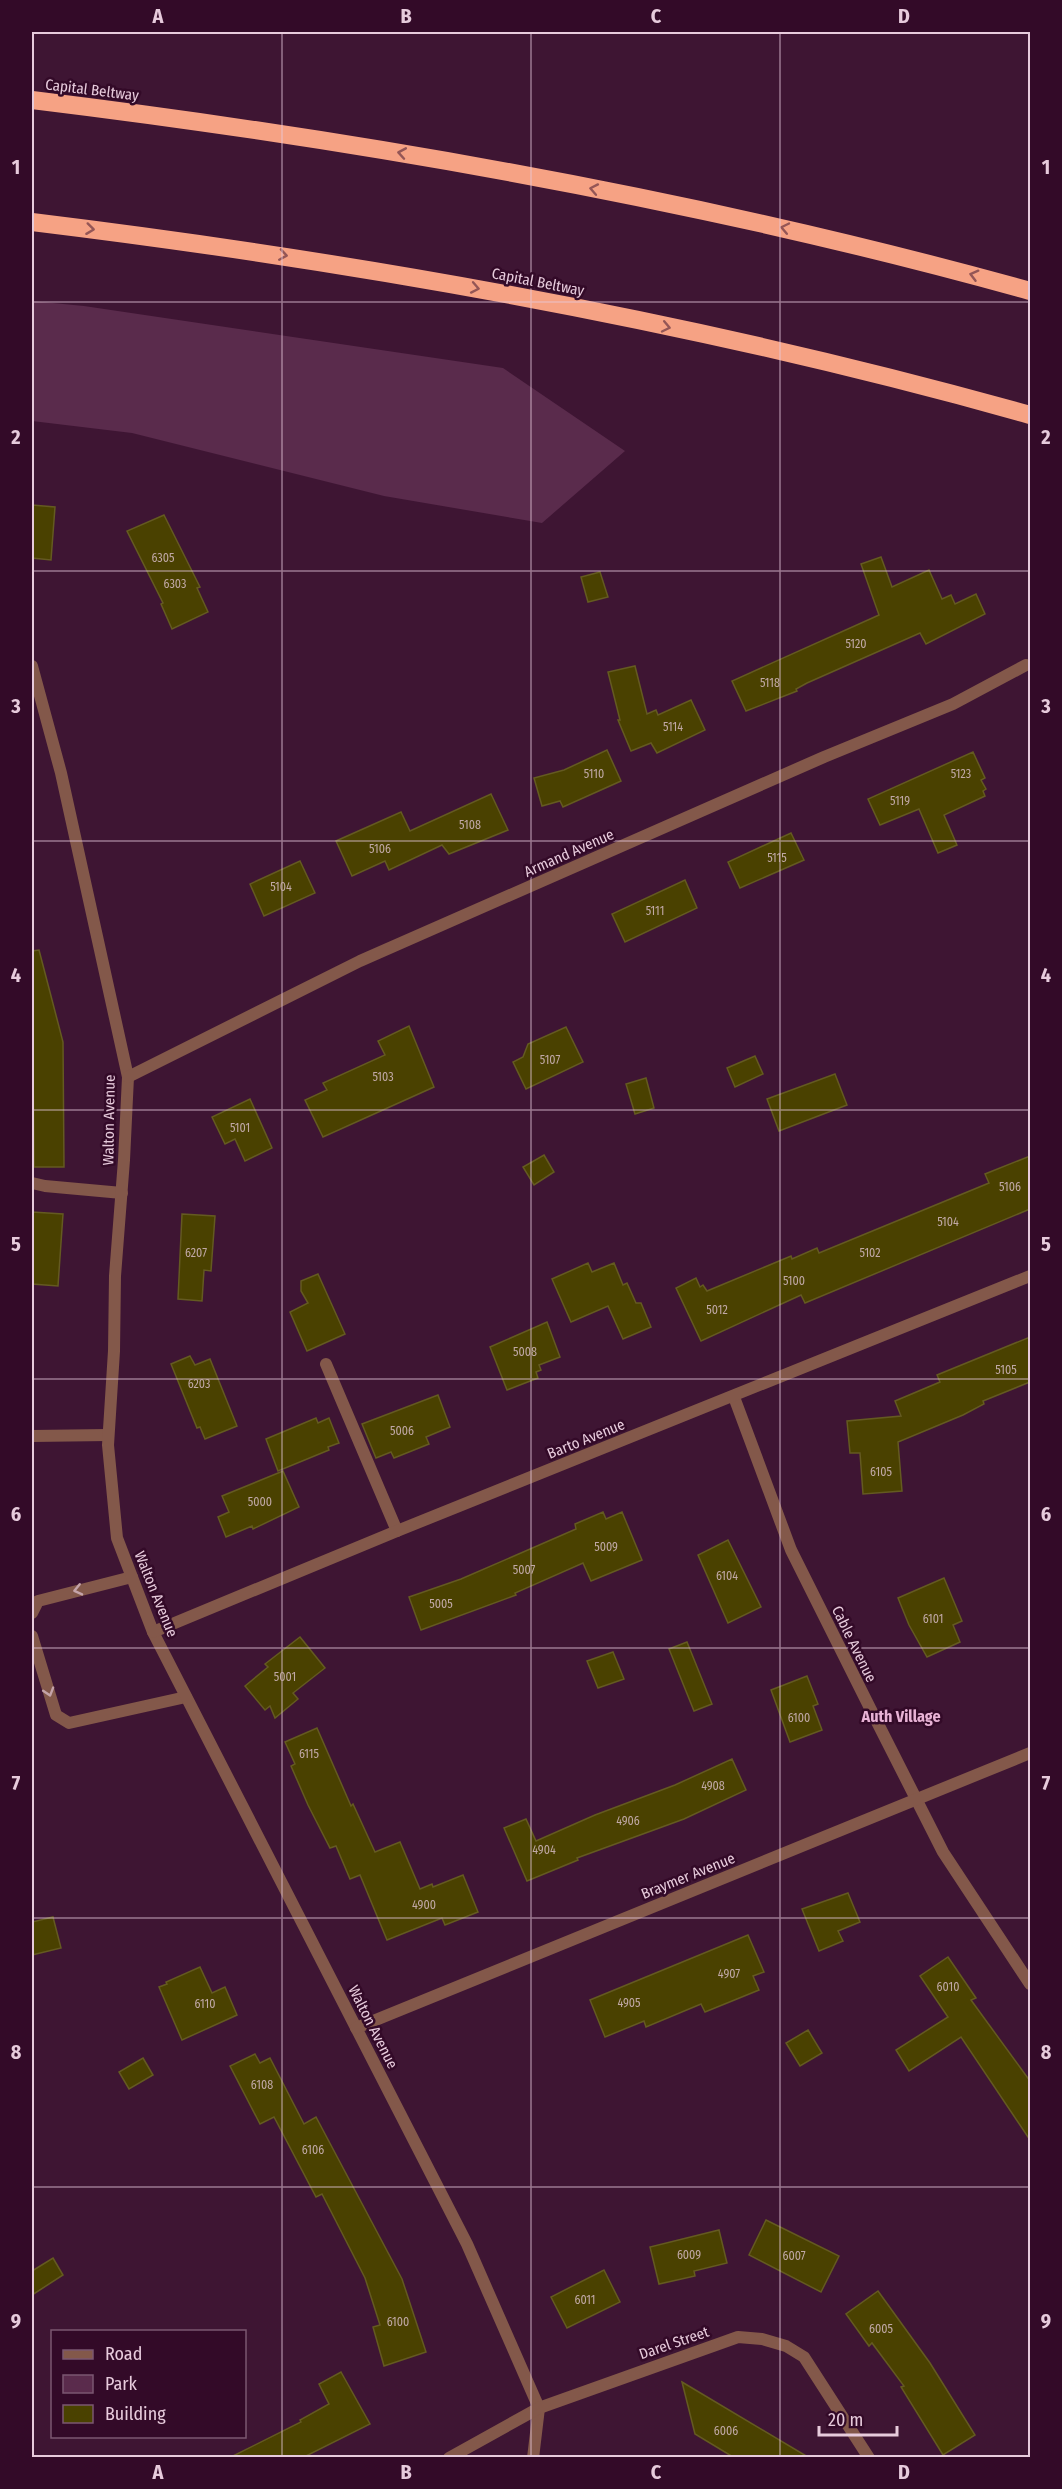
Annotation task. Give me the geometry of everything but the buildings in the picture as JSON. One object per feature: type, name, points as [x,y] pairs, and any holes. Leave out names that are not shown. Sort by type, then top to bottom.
[{"type":"highway","name":"Capital Beltway","points":[[32,100],[197,120],[399,153],[609,192],[790,230],[1030,291]]},
{"type":"highway","name":"Capital Beltway","points":[[32,222],[178,240],[380,270],[559,304],[942,390],[1030,415]]},
{"type":"street","name":"Armand Avenue","points":[[128,1077],[360,961],[824,757],[953,704],[1028,664]]},
{"type":"street","name":"Walton Avenue","points":[[32,666],[61,773],[128,1077],[115,1276],[114,1351],[108,1435],[117,1538],[153,1632],[467,2244],[539,2408]]},
{"type":"street","points":[[32,1183],[122,1193]]},
{"type":"street","name":"Barto Avenue","points":[[153,1632],[397,1531],[1030,1276]]},
{"type":"street","points":[[326,1364],[397,1531]]},
{"type":"street","name":"Cable Avenue","points":[[734,1396],[791,1550],[943,1852],[1030,1984]]},
{"type":"street","points":[[32,1436],[108,1435]]},
{"type":"street","points":[[32,1613],[38,1601],[132,1577]]},
{"type":"street","points":[[32,1636],[57,1715],[69,1723],[186,1696]]},
{"type":"street","name":"Braymer Avenue","points":[[356,2028],[1030,1753]]},
{"type":"street","name":"Darel Street","points":[[449,2457],[539,2408],[738,2337],[762,2339],[786,2346],[804,2357],[869,2457]]},
{"type":"street","points":[[533,2457],[539,2408]]},
{"type":"green space","points":[[32,301],[84,306],[503,368],[625,451],[542,523],[384,496],[132,433],[32,421]]},
{"type":"district","name":"Auth Village","points":[[901,1716]]}]
